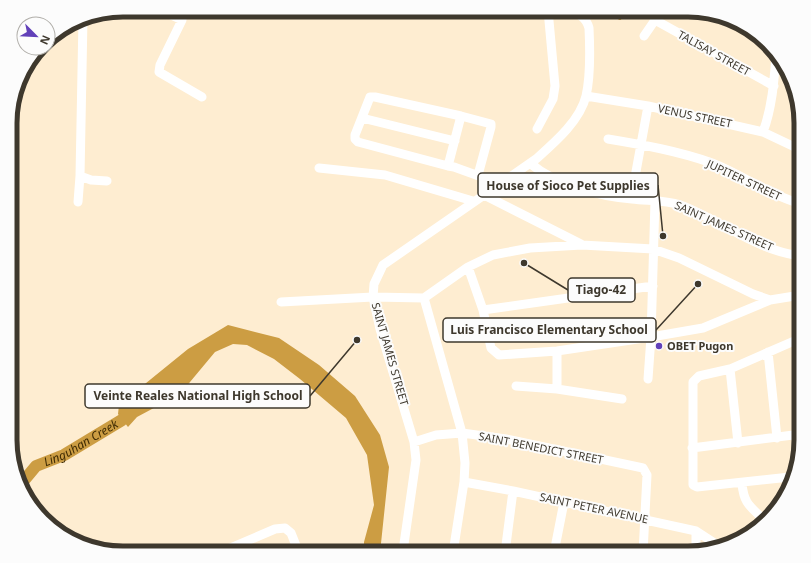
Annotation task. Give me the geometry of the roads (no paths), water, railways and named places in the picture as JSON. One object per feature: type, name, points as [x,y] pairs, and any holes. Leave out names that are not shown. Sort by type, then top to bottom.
[{"type":"street","points":[[175,17],[182,20],[158,72],[202,97]]},
{"type":"street","points":[[537,129],[553,98],[555,86],[549,17]]},
{"type":"street","points":[[530,163],[548,148],[574,119],[586,96],[589,28],[586,19],[584,17]]},
{"type":"street","points":[[644,36],[657,17]]},
{"type":"street","name":"TALISAY STREET","points":[[655,20],[774,86]]},
{"type":"street","points":[[78,202],[80,176],[83,25]]},
{"type":"street","points":[[763,132],[768,119],[774,86],[776,63]]},
{"type":"street","points":[[478,175],[491,124],[372,96],[355,135],[355,139],[358,142],[448,166],[501,184]]},
{"type":"street","name":"VENUS STREET","points":[[586,96],[648,106],[763,132],[794,147]]},
{"type":"street","points":[[631,199],[648,106]]},
{"type":"street","points":[[448,166],[461,116]]},
{"type":"street","points":[[362,118],[455,141]]},
{"type":"street","name":"JUPITER STREET","points":[[608,139],[678,152],[713,164],[777,196],[794,202]]},
{"type":"street","name":"SAINT JAMES STREET","points":[[404,546],[416,460],[414,442],[380,329],[373,298],[377,274],[383,265],[473,201],[501,184],[530,163],[544,172],[582,189],[604,196],[679,205],[754,241],[794,254]]},
{"type":"street","points":[[319,168],[385,175],[473,201]]},
{"type":"street","points":[[80,176],[91,180],[108,181]]},
{"type":"street","points":[[484,195],[582,245]]},
{"type":"street","points":[[648,379],[651,337],[655,201]]},
{"type":"street","points":[[281,302],[373,298],[424,298],[468,267],[493,255],[530,248],[582,245],[653,249],[679,258],[753,294],[770,300]]},
{"type":"street","points":[[468,267],[483,310],[491,348],[499,355],[557,351],[703,328],[770,300],[794,295]]},
{"type":"street","points":[[483,310],[653,286]]},
{"type":"street","points":[[424,298],[462,434],[465,463],[464,482],[454,546]]},
{"type":"street","points":[[787,477],[742,484],[693,486],[693,382],[695,378],[699,376],[730,369],[794,341]]},
{"type":"street","points":[[557,351],[557,389]]},
{"type":"street","points":[[768,352],[777,438]]},
{"type":"street","points":[[730,369],[738,443]]},
{"type":"street","points":[[516,386],[557,389],[622,399]]},
{"type":"street","name":"SAINT BENEDICT STREET","points":[[414,442],[436,435],[462,434],[506,439],[643,468],[647,475],[644,519]]},
{"type":"street","points":[[692,448],[794,435]]},
{"type":"street","name":"SAINT PETER AVENUE","points":[[464,482],[513,491],[696,531],[714,543]]},
{"type":"street","points":[[742,484],[743,498],[761,517]]},
{"type":"street","points":[[506,546],[513,491]]},
{"type":"street","points":[[555,546],[564,502]]},
{"type":"street","points":[[643,546],[644,519]]},
{"type":"street","points":[[235,546],[275,529],[285,528],[291,533],[296,546]]},
{"type":"street","points":[[696,531],[696,545]]},
{"type":"waterway","points":[[616,17],[620,19],[622,17]]},
{"type":"waterway","name":"Linguhan Creek","points":[[25,480],[36,466],[64,455],[122,420],[135,409]]},
{"type":"place","name":"House of Sioco Pet Supplies","points":[[663,236]]},
{"type":"place","name":"Tiago-42","points":[[524,263]]},
{"type":"place","name":"Luis Francisco Elementary School","points":[[698,284]]},
{"type":"place","name":"Veinte Reales National High School","points":[[357,340]]},
{"type":"place","name":"OBET Pugon","points":[[659,346]]}]
